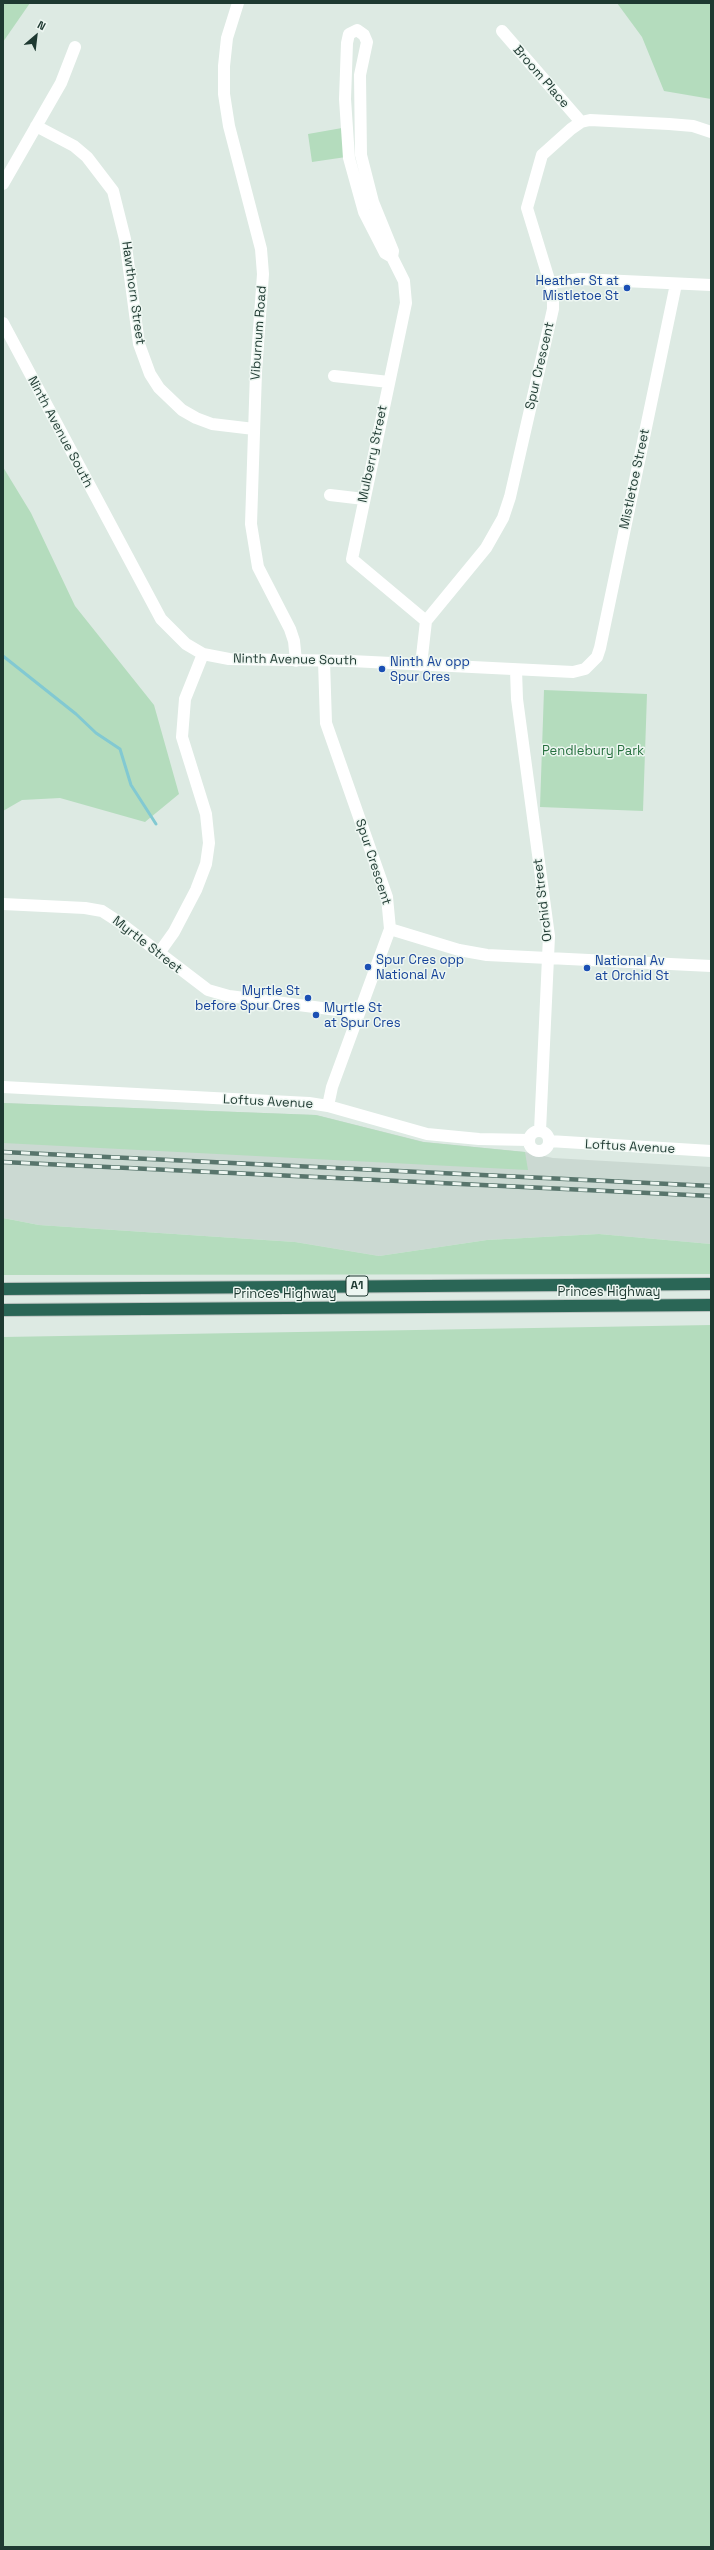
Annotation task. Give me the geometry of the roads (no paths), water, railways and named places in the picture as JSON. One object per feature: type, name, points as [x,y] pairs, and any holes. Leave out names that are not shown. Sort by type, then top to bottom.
[{"type":"highway","name":"Princes Highway","points":[[3,1289],[711,1284]]},
{"type":"highway","name":"Princes Highway","points":[[3,1310],[711,1306]]},
{"type":"street","name":"Viburnum Road","points":[[238,3],[227,38],[224,66],[224,94],[229,126],[261,249],[263,274],[254,430],[251,524],[258,567],[290,629],[294,641],[296,661]]},
{"type":"street","name":"Mulberry Street","points":[[392,257],[393,251],[373,202],[361,154],[360,75],[366,42],[364,35],[357,30],[350,34],[347,43],[345,99],[349,158],[364,212],[385,253],[392,257],[404,281],[406,303],[352,560],[426,621]]},
{"type":"street","name":"Broom Place","points":[[502,31],[581,122]]},
{"type":"street","points":[[3,184],[61,83],[75,47]]},
{"type":"street","points":[[581,122],[600,120],[669,124],[694,126],[711,132]]},
{"type":"street","name":"Spur Crescent","points":[[426,621],[486,548],[503,518],[510,497],[553,309],[553,297],[550,283],[528,217],[528,200],[542,155],[581,122]]},
{"type":"street","name":"Hawthorn Street","points":[[36,126],[74,146],[87,157],[113,191],[125,239],[139,344],[150,374],[159,388],[178,406],[196,418],[212,424],[254,430]]},
{"type":"street","points":[[550,283],[580,279],[711,285]]},
{"type":"street","name":"Mistletoe Street","points":[[585,669],[597,657],[600,648],[676,284]]},
{"type":"street","name":"Ninth Avenue South","points":[[3,323],[161,620],[186,644],[203,654],[229,658],[573,672],[585,669]]},
{"type":"street","points":[[334,376],[389,382]]},
{"type":"street","points":[[330,495],[364,499]]},
{"type":"street","points":[[421,665],[426,621]]},
{"type":"street","points":[[158,953],[174,932],[196,890],[206,864],[209,843],[206,814],[182,738],[185,700],[203,654]]},
{"type":"street","name":"Spur Crescent","points":[[324,661],[326,723],[386,897],[390,929],[332,1087],[328,1106]]},
{"type":"street","name":"Orchid Street","points":[[516,670],[517,699],[549,936],[540,1131]]},
{"type":"street","name":"Myrtle Street","points":[[3,904],[85,908],[102,911],[119,922],[197,983],[219,994],[338,1010],[357,1016]]},
{"type":"street","points":[[390,929],[473,953],[711,966]]},
{"type":"street","name":"Loftus Avenue","points":[[3,1087],[328,1106],[427,1134],[479,1139],[529,1140]]},
{"type":"street","points":[[540,1131],[547,1136],[549,1141],[547,1147],[538,1151],[532,1149],[529,1140],[534,1132],[540,1131]]},
{"type":"street","name":"Loftus Avenue","points":[[549,1141],[711,1151]]},
{"type":"waterway","points":[[3,656],[76,714],[96,733],[120,749],[131,785],[156,824]]},
{"type":"railway","points":[[3,1152],[711,1186]]},
{"type":"railway","points":[[3,1162],[711,1196]]},
{"type":"place","name":"Heather St at Mistletoe St","points":[[627,288]]},
{"type":"place","name":"Ninth Av opp Spur Cres","points":[[382,669]]},
{"type":"place","name":"Spur Cres opp National Av","points":[[368,967]]},
{"type":"place","name":"National Av at Orchid St","points":[[587,968]]},
{"type":"place","name":"Myrtle St before Spur Cres","points":[[308,998]]},
{"type":"place","name":"Myrtle St at Spur Cres","points":[[316,1015]]},
{"type":"park label","name":"Pendlebury Park","points":[[593,751]]}]
